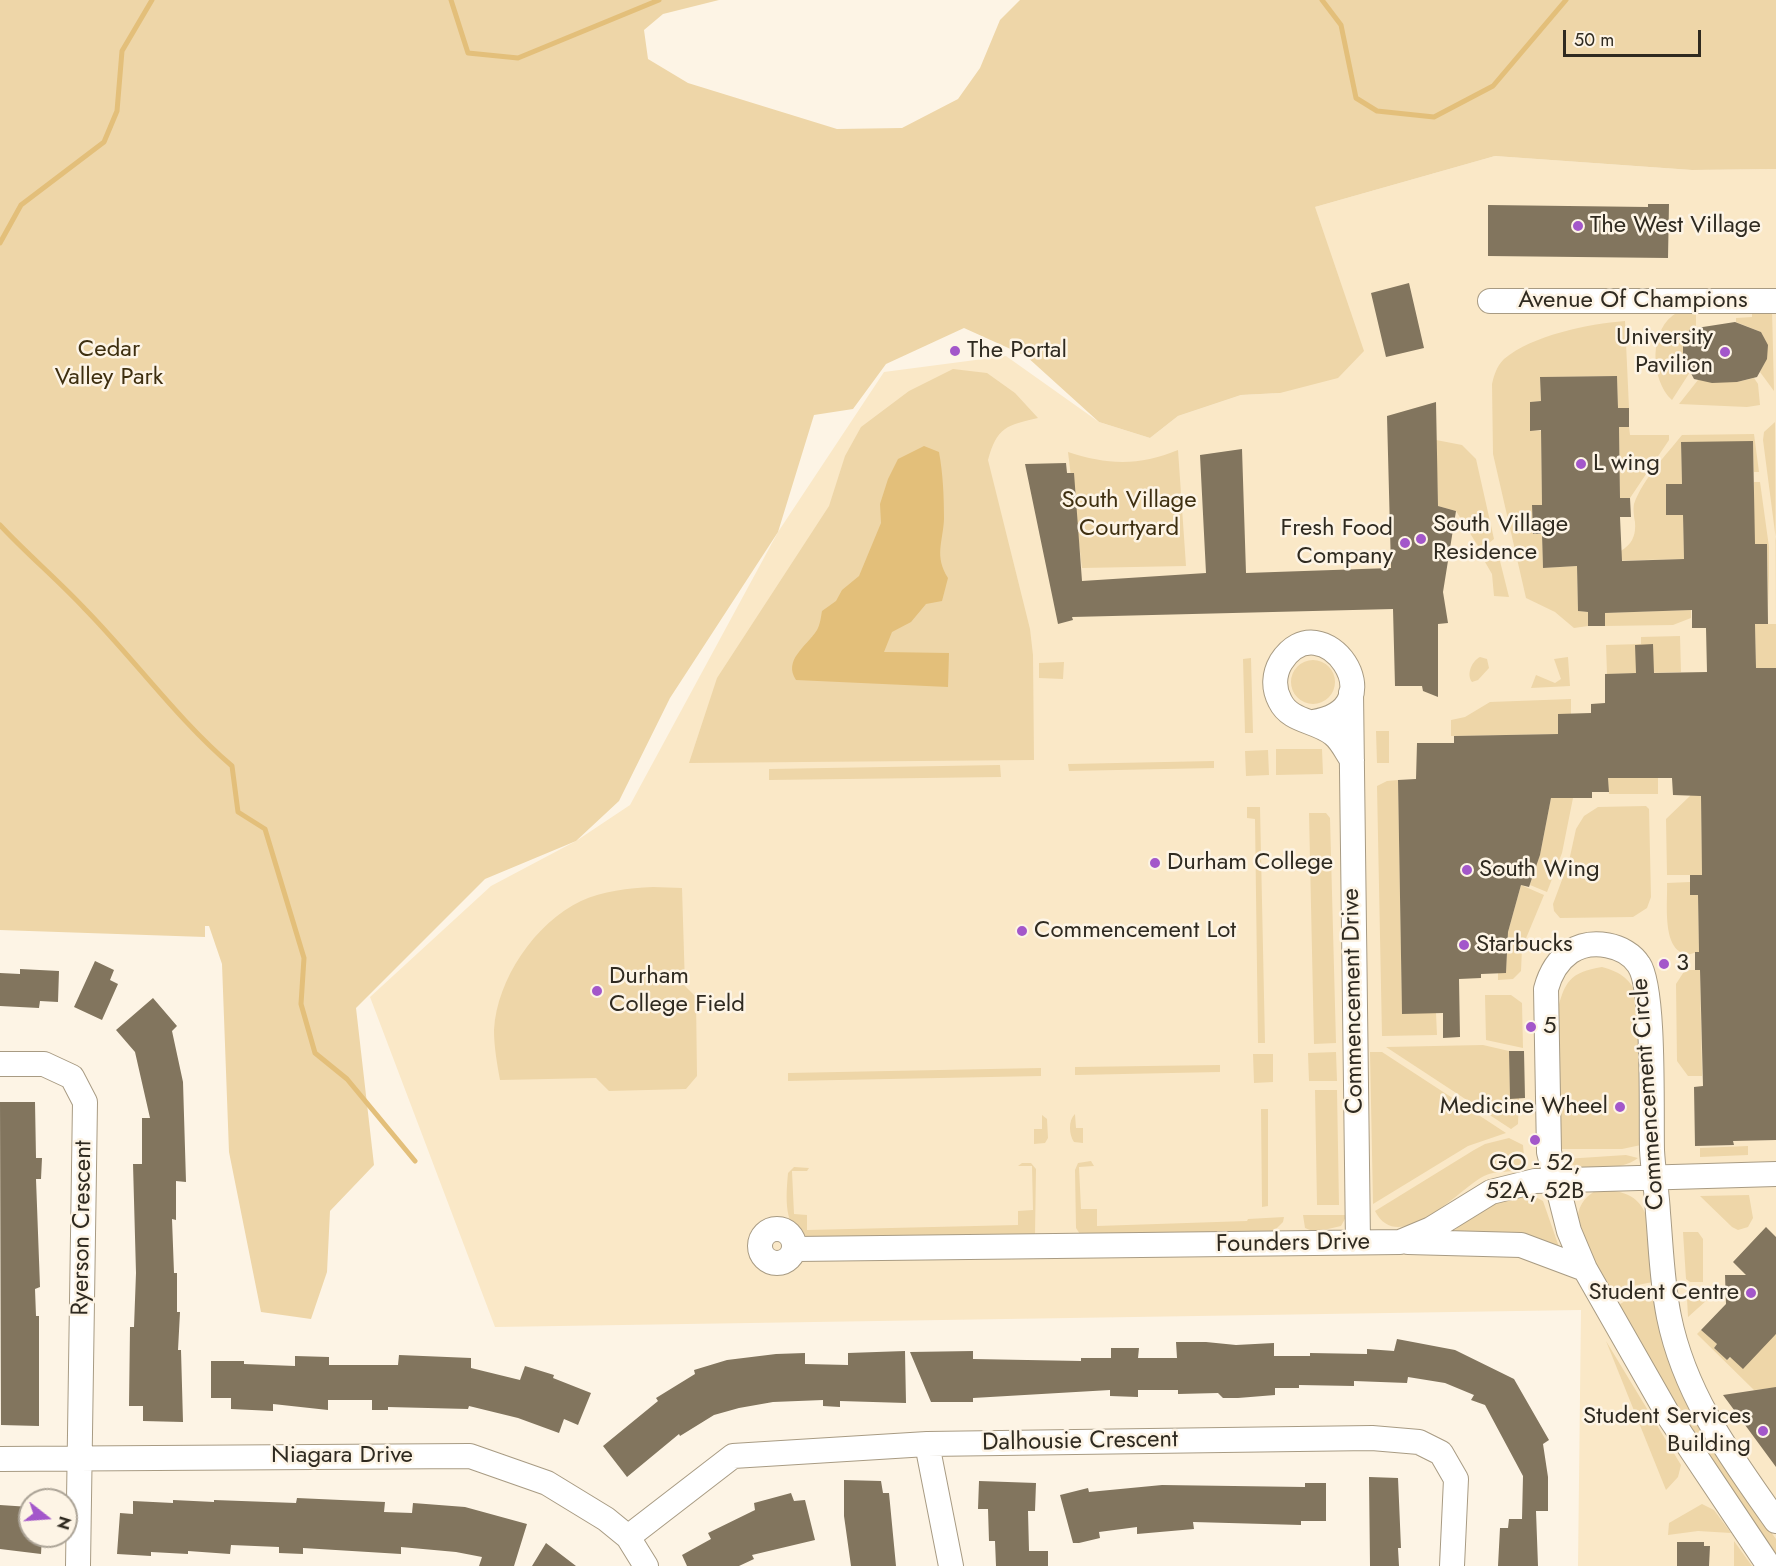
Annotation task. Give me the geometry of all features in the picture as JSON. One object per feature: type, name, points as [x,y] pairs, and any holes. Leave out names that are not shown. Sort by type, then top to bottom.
[{"type":"street","name":"Avenue Of Champions","points":[[1490,300],[1776,301]]},
{"type":"street","name":"Commencement Drive","points":[[1352,760],[1334,734],[1313,722],[1289,714],[1281,704],[1275,679],[1285,656],[1308,644],[1321,644],[1332,649],[1343,657],[1350,667],[1352,693],[1358,1242]]},
{"type":"street","points":[[1313,722],[1326,720],[1337,714],[1352,693]]},
{"type":"street","name":"Commencement Circle","points":[[1769,1566],[1670,1418],[1585,1269],[1569,1231],[1549,1152],[1546,988],[1550,973],[1571,951],[1602,944],[1617,947],[1630,954],[1644,976],[1647,991],[1655,1178],[1665,1300],[1682,1364],[1695,1396],[1716,1436],[1776,1521]]},
{"type":"street","name":"Ryerson Crescent","points":[[0,1064],[44,1064],[72,1077],[85,1102],[78,1566]]},
{"type":"street","name":"Founders Drive","points":[[795,1249],[1400,1242],[1431,1229],[1491,1192],[1535,1181],[1776,1174]]},
{"type":"street","points":[[1400,1242],[1521,1245],[1585,1269]]},
{"type":"street","name":"Dalhousie Crescent","points":[[628,1537],[733,1456],[927,1444],[1372,1438],[1419,1442],[1441,1453],[1456,1479],[1452,1566]]},
{"type":"street","points":[[927,1444],[951,1566]]},
{"type":"street","name":"Niagara Drive","points":[[0,1459],[470,1456],[548,1484],[606,1519],[628,1537],[646,1566]]},
{"type":"shaded area","name":"Durham College","points":[[1495,156],[1692,170],[1776,169],[1776,1566],[1578,1566],[1581,1310],[495,1327],[370,997],[491,886],[576,841],[630,805],[778,532],[884,372],[1006,356],[1099,422],[1150,438],[1178,416],[1241,395],[1280,393],[1315,207]]},
{"type":"shaded area","points":[[924,446],[939,452],[944,510],[940,556],[948,578],[942,601],[926,604],[911,622],[892,632],[884,652],[949,653],[948,687],[796,680],[792,666],[794,660],[817,630],[822,611],[836,601],[842,590],[859,576],[881,523],[880,504],[888,479],[898,459]]},
{"type":"green space","name":"Cedar Valley Park","points":[[0,0],[719,0],[663,14],[644,30],[648,59],[688,83],[837,129],[902,128],[958,99],[980,68],[1000,20],[1020,0],[1776,0],[1776,169],[1692,170],[1495,156],[1315,207],[1364,351],[1338,378],[1280,393],[1241,395],[1178,416],[1150,438],[1099,422],[1026,356],[964,328],[886,364],[853,409],[814,415],[778,532],[670,698],[619,801],[576,841],[485,879],[356,1008],[374,1165],[330,1211],[327,1272],[311,1319],[261,1312],[229,1152],[222,964],[209,926],[205,926],[205,937],[0,930]]},
{"type":"green space","points":[[1752,308],[1772,309],[1774,391],[1760,372],[1767,352],[1761,332],[1736,322],[1736,318],[1752,317]]},
{"type":"green space","points":[[1696,309],[1696,326],[1690,329],[1683,358],[1690,372],[1672,400],[1659,380],[1656,368],[1657,342],[1668,320],[1680,311]]},
{"type":"green space","points":[[1625,321],[1629,408],[1618,408],[1617,376],[1540,377],[1541,401],[1530,402],[1530,430],[1541,431],[1542,505],[1532,506],[1533,533],[1542,534],[1543,568],[1577,566],[1578,611],[1588,612],[1588,626],[1574,628],[1555,612],[1526,598],[1493,454],[1492,384],[1496,371],[1504,359],[1530,343],[1578,328]]},
{"type":"green space","points":[[953,369],[987,373],[1015,393],[1038,418],[1005,429],[995,440],[988,460],[1030,629],[1033,655],[1034,760],[689,763],[717,678],[829,506],[845,456],[861,427],[909,391]]},
{"type":"green space","points":[[1754,378],[1758,384],[1760,405],[1747,407],[1679,404],[1698,380],[1737,382]]},
{"type":"green space","points":[[1775,422],[1776,537],[1763,440],[1764,432]]},
{"type":"green space","points":[[1619,427],[1629,427],[1630,435],[1669,435],[1669,440],[1630,498],[1620,498]]},
{"type":"green space","points":[[1754,434],[1759,472],[1754,472],[1753,442],[1681,442],[1682,484],[1666,485],[1666,515],[1683,515],[1684,559],[1603,561],[1627,547],[1635,530],[1634,506],[1638,495],[1655,468],[1682,435]]},
{"type":"green space","points":[[1436,440],[1462,445],[1476,459],[1494,539],[1485,546],[1478,546],[1456,511],[1438,506]]},
{"type":"green space","name":"South Village Courtyard","points":[[1178,450],[1186,566],[1082,568],[1068,452],[1096,459],[1123,462],[1150,459]]},
{"type":"green space","points":[[1754,482],[1760,482],[1769,547],[1769,606],[1767,544],[1728,544],[1754,529]]},
{"type":"green space","points":[[1500,561],[1509,597],[1494,596],[1492,574],[1485,562]]},
{"type":"green space","points":[[1691,610],[1691,618],[1673,625],[1605,626],[1605,613]]},
{"type":"green space","points":[[1755,624],[1776,624],[1776,668],[1770,668],[1757,707]]},
{"type":"green space","points":[[1680,636],[1681,672],[1607,674],[1606,645],[1641,644],[1641,637]]},
{"type":"green space","points":[[1480,657],[1487,659],[1489,668],[1478,680],[1472,682],[1471,668]]},
{"type":"green space","points":[[1568,657],[1570,686],[1531,688],[1536,675],[1555,683],[1561,679],[1554,659]]},
{"type":"green space","points":[[1251,658],[1253,733],[1245,733],[1243,659]]},
{"type":"green space","points":[[1313,660],[1329,666],[1335,682],[1329,698],[1313,704],[1297,698],[1291,682],[1297,666]]},
{"type":"green space","points":[[1064,662],[1063,679],[1039,678],[1039,663]]},
{"type":"green space","points":[[1571,699],[1571,714],[1558,714],[1558,734],[1451,736],[1451,720],[1465,717],[1490,702]]},
{"type":"green space","points":[[1376,731],[1389,731],[1389,763],[1377,763]]},
{"type":"green space","points":[[1276,749],[1322,749],[1323,774],[1276,775]]},
{"type":"green space","points":[[1268,750],[1269,775],[1246,776],[1245,751]]},
{"type":"green space","points":[[1214,761],[1214,768],[1069,771],[1068,764]]},
{"type":"green space","points":[[1000,765],[1001,777],[769,780],[769,769]]},
{"type":"green space","points":[[1608,778],[1658,778],[1658,794],[1609,794]]},
{"type":"green space","points":[[1398,780],[1402,1013],[1436,1013],[1437,1035],[1382,1036],[1377,786],[1387,781]]},
{"type":"green space","points":[[1701,791],[1702,875],[1667,875],[1666,819],[1690,796],[1690,792]]},
{"type":"green space","points":[[1551,798],[1573,798],[1562,853],[1547,892],[1530,885],[1540,855]]},
{"type":"green space","points":[[1646,806],[1649,809],[1651,897],[1647,908],[1633,917],[1560,918],[1554,911],[1553,904],[1569,861],[1576,829],[1584,816],[1598,807]]},
{"type":"green space","points":[[1247,807],[1260,807],[1265,1043],[1258,1043],[1255,819],[1247,818]]},
{"type":"green space","points":[[1309,813],[1326,813],[1330,818],[1336,1043],[1314,1044]]},
{"type":"green space","points":[[1690,882],[1690,895],[1698,895],[1699,952],[1689,954],[1679,951],[1670,935],[1667,883]]},
{"type":"green space","points":[[1521,885],[1544,895],[1522,948],[1521,971],[1513,979],[1498,980],[1498,973],[1506,973],[1508,932]]},
{"type":"green space","name":"Durham College Field","points":[[653,887],[682,888],[685,986],[696,997],[697,1076],[686,1089],[609,1091],[596,1078],[500,1080],[494,1036],[497,1011],[502,991],[511,973],[534,938],[548,923],[581,901],[616,891]]},
{"type":"green space","points":[[1602,967],[1615,971],[1625,978],[1633,987],[1638,999],[1641,1145],[1622,1149],[1561,1149],[1557,1013],[1562,993],[1570,980],[1582,972]]},
{"type":"green space","points":[[1685,970],[1700,970],[1702,1076],[1688,1076],[1677,1061],[1676,984]]},
{"type":"green space","points":[[1485,995],[1511,995],[1522,1003],[1523,1048],[1486,1040]]},
{"type":"green space","points":[[1483,1045],[1509,1051],[1510,1099],[1519,1098],[1518,1124],[1511,1129],[1386,1047]]},
{"type":"green space","points":[[1336,1052],[1337,1081],[1309,1081],[1308,1053]]},
{"type":"green space","points":[[1370,1052],[1382,1052],[1506,1133],[1468,1146],[1373,1204]]},
{"type":"green space","points":[[1253,1054],[1273,1054],[1273,1082],[1254,1083]]},
{"type":"green space","points":[[1220,1065],[1220,1072],[1075,1075],[1075,1067]]},
{"type":"green space","points":[[1041,1068],[1041,1076],[788,1081],[788,1073]]},
{"type":"green space","points":[[1315,1090],[1337,1090],[1339,1205],[1317,1205]]},
{"type":"green space","points":[[1261,1109],[1268,1109],[1268,1206],[1262,1207]]},
{"type":"green space","points":[[1075,1114],[1076,1128],[1083,1128],[1083,1143],[1074,1142],[1071,1136],[1070,1124]]},
{"type":"green space","points":[[1042,1115],[1047,1119],[1048,1138],[1045,1143],[1034,1144],[1034,1129],[1042,1129]]},
{"type":"green space","points":[[1509,1138],[1523,1145],[1525,1168],[1484,1176],[1430,1216],[1414,1224],[1399,1227],[1386,1223],[1375,1211],[1485,1144]]},
{"type":"green space","points":[[1748,1146],[1748,1155],[1700,1157],[1700,1148]]},
{"type":"green space","points":[[1626,1155],[1638,1158],[1612,1168],[1601,1169],[1580,1167],[1565,1159]]},
{"type":"green space","points":[[1091,1161],[1094,1166],[1079,1167],[1081,1209],[1097,1209],[1097,1226],[1247,1221],[1248,1219],[1284,1217],[1283,1222],[1272,1233],[1080,1234],[1076,1228],[1075,1170],[1078,1163]]},
{"type":"green space","points":[[1022,1163],[1031,1163],[1036,1169],[1035,1235],[806,1240],[793,1227],[788,1211],[788,1173],[794,1167],[809,1168],[807,1171],[792,1171],[794,1214],[807,1215],[807,1230],[1018,1225],[1018,1211],[1033,1210],[1032,1166],[1018,1166]]},
{"type":"green space","points":[[1597,1190],[1617,1191],[1632,1197],[1647,1217],[1650,1231],[1653,1282],[1632,1286],[1612,1297],[1589,1256],[1578,1226],[1579,1212],[1584,1200]]},
{"type":"green space","points":[[1528,1193],[1543,1201],[1560,1250],[1449,1235],[1481,1207]]},
{"type":"green space","points":[[1749,1195],[1753,1218],[1748,1227],[1738,1230],[1700,1196]]},
{"type":"green space","points":[[1303,1215],[1347,1215],[1341,1226],[1315,1232],[1305,1228]]},
{"type":"green space","points":[[1683,1232],[1698,1232],[1703,1239],[1703,1282],[1690,1282],[1686,1279]]},
{"type":"green space","points":[[1655,1291],[1693,1415],[1717,1457],[1776,1539],[1776,1556],[1662,1383],[1617,1306],[1633,1296]]},
{"type":"green space","points":[[1693,1292],[1706,1293],[1707,1300],[1688,1317],[1687,1298]]},
{"type":"green space","points":[[1701,1330],[1717,1344],[1714,1348],[1727,1360],[1776,1334],[1776,1392],[1772,1388],[1754,1390],[1697,1334]]},
{"type":"green space","points":[[1606,1341],[1681,1465],[1678,1477],[1666,1490]]},
{"type":"green space","points":[[1702,1504],[1714,1510],[1731,1533],[1698,1531],[1668,1535],[1669,1523]]},
{"type":"green space","points":[[1734,1541],[1752,1566],[1734,1566]]},
{"type":"building","name":"The West Village","points":[[1648,204],[1669,204],[1668,258],[1488,256],[1488,205],[1648,207]]},
{"type":"building","points":[[1409,283],[1424,348],[1386,357],[1371,293]]},
{"type":"building","name":"University Pavilion","points":[[1735,322],[1761,332],[1768,345],[1767,359],[1757,377],[1737,382],[1712,383],[1694,379],[1683,358],[1683,347],[1690,329]]},
{"type":"building","points":[[1617,376],[1618,408],[1629,408],[1629,427],[1619,427],[1620,498],[1630,498],[1631,517],[1620,517],[1622,561],[1684,559],[1683,515],[1666,515],[1666,484],[1682,484],[1681,442],[1753,441],[1755,544],[1767,544],[1768,624],[1755,624],[1756,668],[1776,668],[1776,1140],[1733,1141],[1734,1145],[1695,1146],[1694,1087],[1703,1086],[1700,970],[1695,970],[1695,952],[1699,952],[1698,895],[1690,895],[1690,875],[1702,875],[1701,796],[1673,795],[1672,778],[1608,778],[1609,792],[1592,792],[1592,798],[1551,798],[1540,855],[1529,887],[1521,885],[1508,932],[1506,973],[1481,974],[1481,978],[1459,979],[1460,1037],[1443,1038],[1443,1013],[1402,1014],[1398,780],[1416,779],[1417,743],[1454,743],[1454,736],[1558,734],[1558,714],[1591,713],[1591,704],[1605,703],[1605,674],[1636,673],[1635,645],[1653,644],[1654,673],[1707,672],[1706,628],[1692,628],[1692,610],[1605,613],[1605,626],[1588,626],[1588,612],[1578,611],[1577,566],[1543,568],[1542,534],[1533,534],[1532,505],[1542,505],[1541,430],[1530,431],[1530,402],[1541,401],[1540,377]]},
{"type":"building","name":"South Village Residence","points":[[1436,402],[1438,506],[1456,511],[1443,592],[1448,623],[1438,624],[1438,697],[1423,691],[1422,686],[1395,686],[1393,609],[1072,617],[1073,620],[1058,624],[1025,464],[1066,463],[1067,473],[1074,473],[1082,581],[1206,573],[1200,455],[1242,449],[1246,573],[1391,568],[1387,416]]},
{"type":"building","points":[[95,961],[114,970],[110,980],[118,984],[102,1020],[74,1007]]},
{"type":"building","points":[[20,969],[59,971],[58,1002],[40,1001],[39,1008],[0,1006],[0,973],[20,974]]},
{"type":"building","points":[[153,998],[177,1026],[172,1031],[183,1082],[186,1182],[176,1181],[176,1220],[172,1219],[174,1273],[177,1273],[177,1312],[180,1312],[178,1350],[181,1350],[183,1422],[143,1421],[143,1406],[129,1406],[130,1327],[134,1327],[136,1273],[133,1164],[142,1164],[142,1118],[150,1118],[135,1052],[116,1030]]},
{"type":"building","points":[[1509,1051],[1524,1051],[1525,1098],[1510,1099]]},
{"type":"building","points":[[0,1102],[35,1102],[36,1158],[42,1158],[41,1179],[36,1179],[40,1287],[35,1289],[36,1316],[39,1316],[39,1426],[1,1425]]},
{"type":"building","name":"Student Centre","points":[[1766,1227],[1776,1237],[1776,1334],[1743,1369],[1730,1357],[1727,1360],[1714,1348],[1717,1344],[1701,1330],[1726,1304],[1725,1275],[1746,1275],[1733,1262]]},
{"type":"building","points":[[1397,1339],[1455,1350],[1514,1379],[1549,1440],[1543,1444],[1548,1477],[1548,1511],[1536,1511],[1538,1566],[1498,1566],[1500,1528],[1508,1528],[1509,1519],[1522,1519],[1523,1476],[1485,1405],[1471,1400],[1474,1395],[1445,1383],[1408,1377],[1407,1383],[1354,1381],[1354,1386],[1299,1385],[1299,1388],[1275,1388],[1275,1395],[1238,1398],[1223,1398],[1218,1393],[1178,1394],[1178,1390],[1138,1390],[1138,1397],[1110,1396],[1110,1390],[973,1398],[973,1402],[931,1402],[910,1352],[973,1351],[973,1359],[1081,1361],[1081,1358],[1111,1358],[1111,1348],[1139,1348],[1138,1358],[1177,1358],[1176,1342],[1206,1342],[1236,1345],[1274,1343],[1274,1356],[1310,1356],[1310,1353],[1367,1354],[1367,1349],[1394,1351]]},
{"type":"building","points":[[905,1351],[906,1403],[840,1401],[840,1407],[823,1406],[823,1400],[773,1402],[739,1408],[714,1415],[680,1436],[679,1434],[627,1477],[603,1446],[658,1401],[656,1398],[695,1374],[694,1370],[727,1360],[805,1353],[805,1364],[848,1365],[848,1353]]},
{"type":"building","points":[[399,1355],[471,1358],[471,1368],[520,1380],[525,1366],[554,1375],[553,1378],[591,1393],[578,1425],[564,1419],[559,1433],[518,1418],[469,1406],[468,1409],[388,1407],[388,1410],[372,1410],[372,1400],[328,1400],[328,1410],[273,1404],[273,1411],[231,1409],[231,1398],[211,1398],[211,1361],[244,1361],[244,1364],[295,1366],[295,1356],[329,1357],[329,1365],[398,1365]]},
{"type":"building","name":"Student Services Building","points":[[1776,1387],[1776,1467],[1723,1395]]},
{"type":"building","points":[[1369,1477],[1398,1478],[1401,1548],[1398,1548],[1399,1566],[1370,1566]]},
{"type":"building","points":[[844,1480],[881,1481],[883,1493],[889,1493],[896,1566],[851,1566],[844,1516]]},
{"type":"building","points":[[979,1481],[1036,1483],[1035,1511],[1028,1511],[1029,1551],[1048,1551],[1048,1566],[996,1566],[995,1541],[989,1541],[988,1509],[978,1509]]},
{"type":"building","points":[[1305,1483],[1326,1483],[1326,1521],[1301,1521],[1301,1525],[1193,1522],[1194,1529],[1137,1534],[1137,1527],[1099,1532],[1100,1538],[1079,1543],[1073,1543],[1060,1495],[1088,1488],[1089,1492],[1162,1485],[1305,1487]]},
{"type":"building","points":[[791,1493],[794,1501],[805,1500],[815,1540],[752,1555],[754,1559],[739,1566],[687,1566],[682,1555],[711,1539],[708,1533],[755,1510],[754,1503]]},
{"type":"building","points":[[297,1498],[385,1502],[384,1512],[412,1513],[413,1503],[465,1507],[527,1524],[514,1566],[479,1566],[482,1557],[401,1547],[401,1554],[303,1548],[303,1554],[279,1553],[279,1547],[231,1545],[230,1554],[188,1551],[188,1554],[151,1552],[151,1556],[117,1554],[120,1513],[133,1514],[133,1501],[173,1503],[173,1500],[214,1502],[214,1500],[296,1503]]},
{"type":"building","points":[[0,1505],[18,1506],[18,1548],[41,1548],[41,1554],[0,1549]]},
{"type":"building","points":[[1677,1542],[1704,1542],[1704,1546],[1710,1546],[1709,1566],[1677,1566]]},
{"type":"building","points":[[546,1543],[576,1566],[532,1566]]},
{"type":"waterway","points":[[0,243],[21,205],[104,142],[117,111],[122,51],[152,0]]},
{"type":"waterway","points":[[451,0],[468,53],[518,58],[659,0]]},
{"type":"waterway","points":[[1322,0],[1341,25],[1356,98],[1377,111],[1434,117],[1493,86],[1566,0]]},
{"type":"waterway","points":[[0,525],[75,598],[175,710],[232,766],[238,812],[265,829],[304,958],[301,1004],[315,1053],[347,1079],[415,1161]]},
{"type":"place","name":"The West Village","points":[[1578,226]]},
{"type":"place","name":"The Portal","points":[[955,351]]},
{"type":"place","name":"University Pavilion","points":[[1725,352]]},
{"type":"place","name":"L wing","points":[[1581,464]]},
{"type":"place","name":"South Village Residence","points":[[1421,539]]},
{"type":"place","name":"Fresh Food Company","points":[[1405,543]]},
{"type":"place","name":"Durham College","points":[[1155,863]]},
{"type":"place","name":"South Wing","points":[[1467,870]]},
{"type":"place","name":"Commencement Lot","points":[[1022,931]]},
{"type":"place","name":"Starbucks","points":[[1464,945]]},
{"type":"place","name":"3","points":[[1664,964]]},
{"type":"place","name":"Durham College Field","points":[[597,991]]},
{"type":"place","name":"5","points":[[1531,1027]]},
{"type":"place","name":"Medicine Wheel","points":[[1620,1107]]},
{"type":"place","name":"GO - 52, 52A, 52B","points":[[1535,1140]]},
{"type":"place","name":"Student Centre","points":[[1751,1293]]},
{"type":"place","name":"Student Services Building","points":[[1763,1431]]}]
